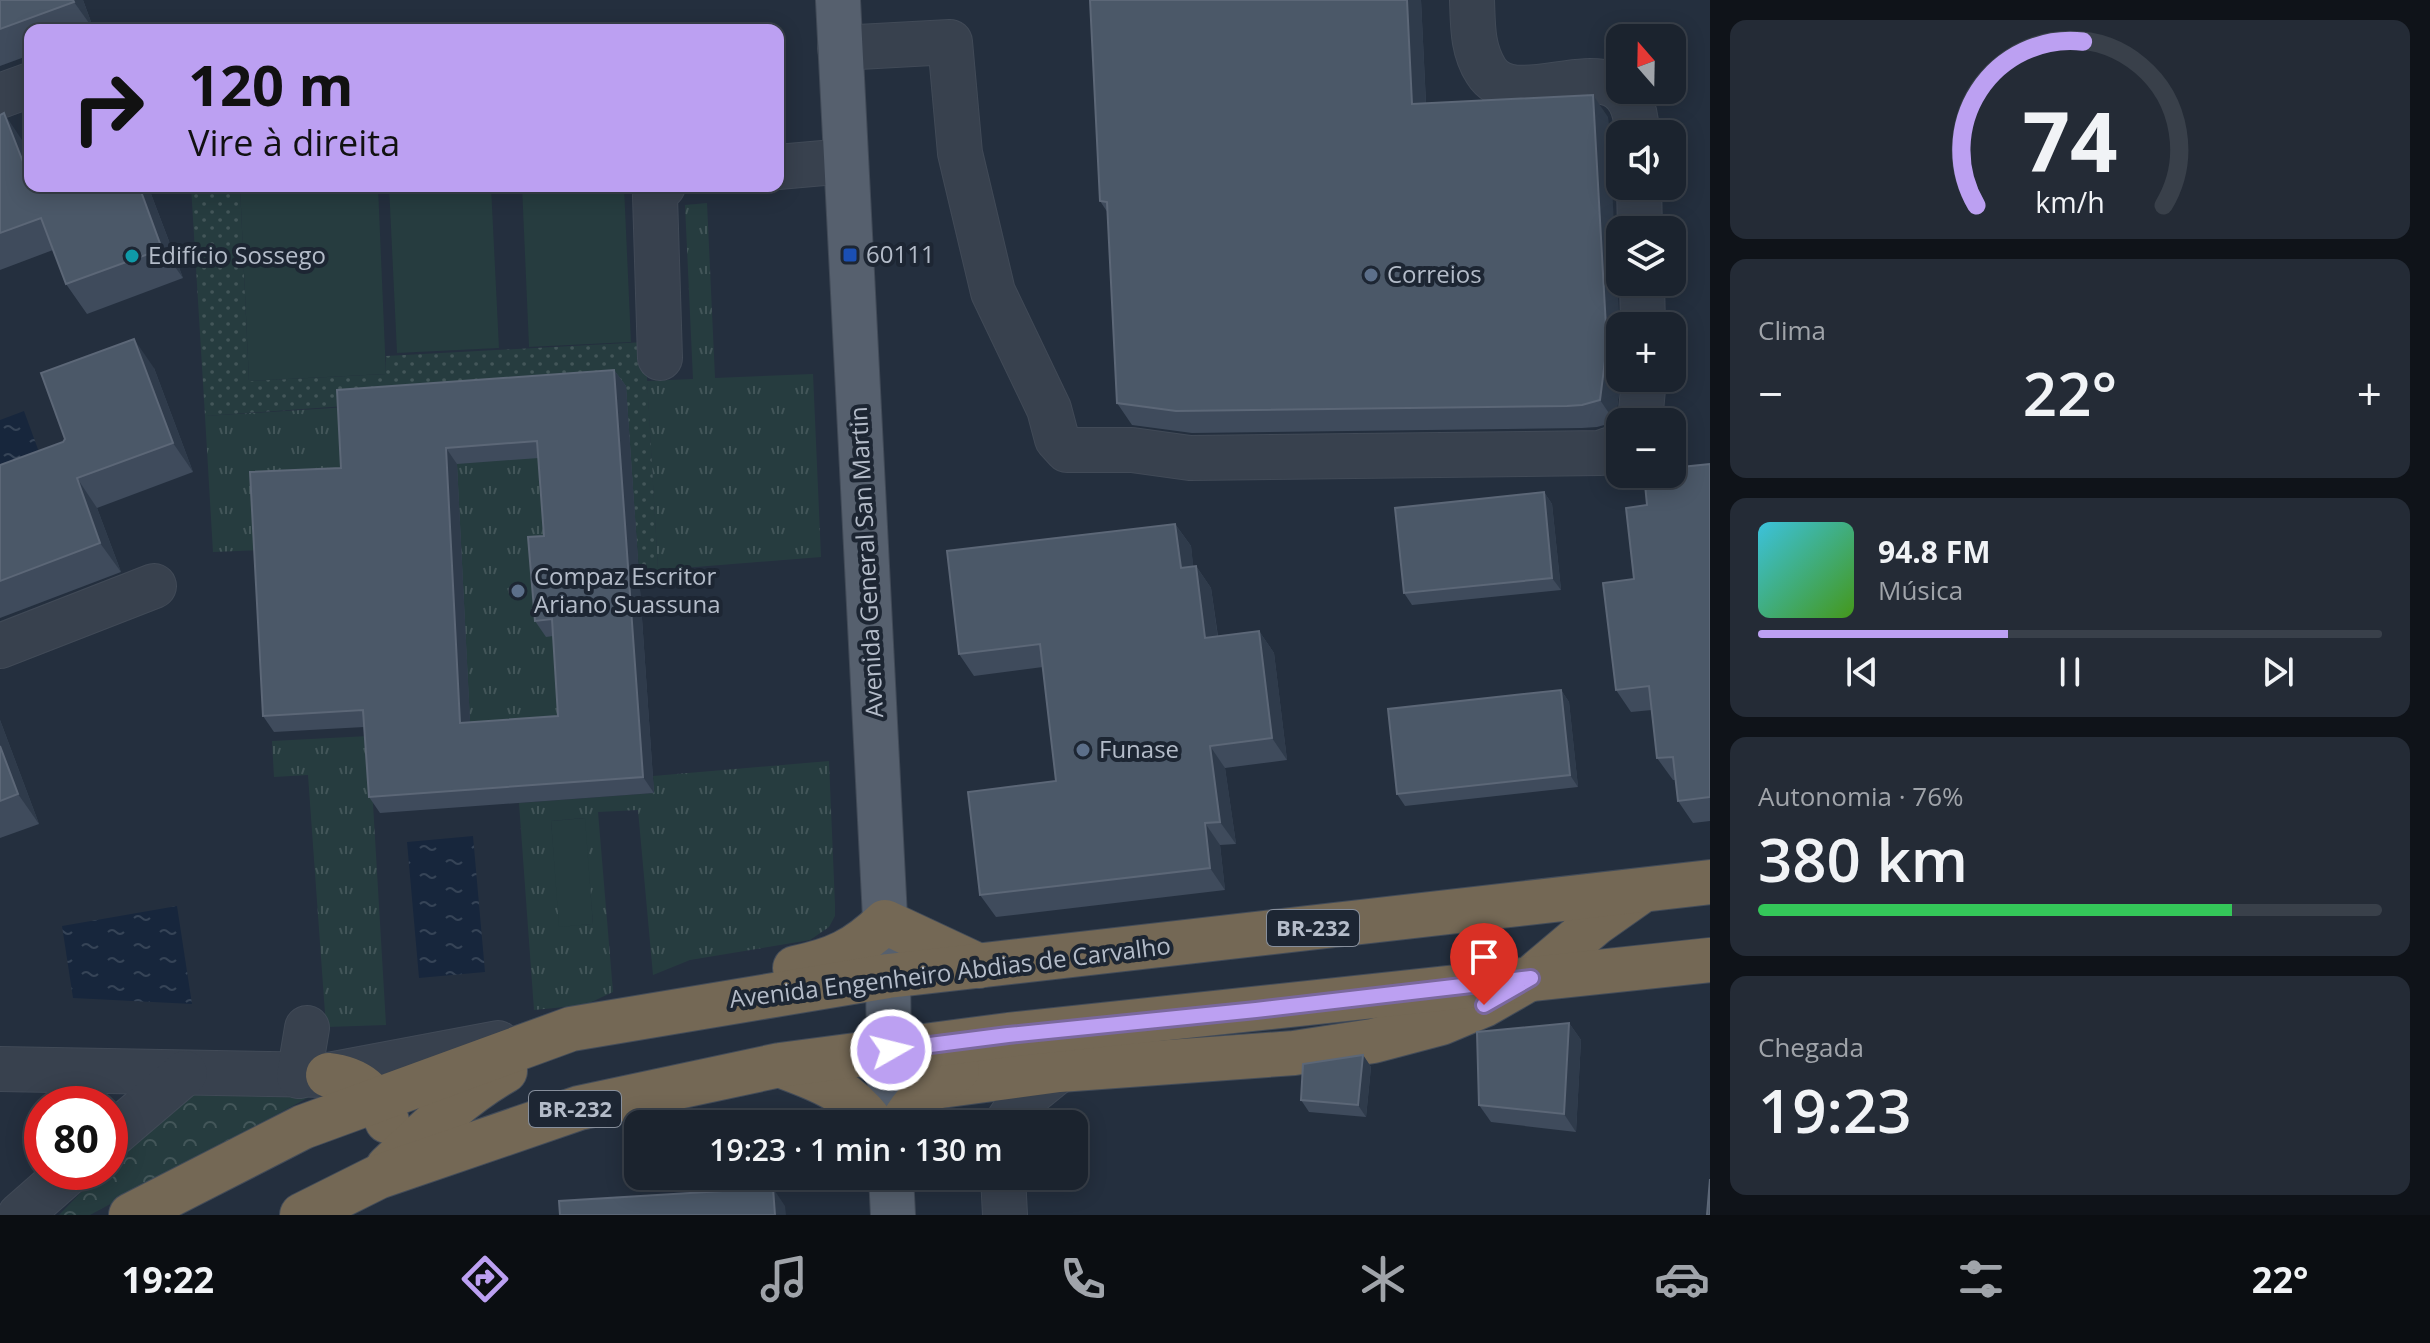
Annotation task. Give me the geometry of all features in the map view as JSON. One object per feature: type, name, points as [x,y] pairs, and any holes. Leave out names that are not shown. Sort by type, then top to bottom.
[{"type":"highway","name":"Avenida Engenheiro Abdias de Carvalho","points":[[131,1215],[303,1127],[571,1029],[888,976],[1710,882]]},
{"type":"highway","points":[[933,1087],[1059,1070],[1294,1053],[1373,1041],[1441,1023],[1484,1005],[1531,978],[1596,923],[1645,889]]},
{"type":"highway","points":[[776,993],[821,963],[854,949],[885,922],[979,966]]},
{"type":"highway","name":"BR-232","points":[[302,1215],[378,1177],[579,1108],[780,1065],[1008,1035],[1710,960]]},
{"type":"highway","points":[[378,1177],[447,1111],[484,1083],[560,1044],[625,1019],[779,972],[821,963]]},
{"type":"highway","points":[[909,1110],[933,1087],[1008,1035]]},
{"type":"highway","points":[[780,1065],[833,1085],[862,1110]]},
{"type":"highway","points":[[314,1075],[350,1079],[377,1100],[389,1127],[390,1150],[378,1177]]},
{"type":"main road","name":"Avenida General San Martin","points":[[838,0],[888,976],[890,1110]]},
{"type":"main road","points":[[892,1190],[893,1215]]},
{"type":"street","points":[[1472,0],[1474,44],[1487,74],[1501,83],[1519,87],[1599,80],[1616,87],[1625,95],[1637,120]]},
{"type":"street","points":[[840,48],[950,42],[960,153],[993,292],[1049,409],[1057,439],[1067,450],[1132,450],[1190,458],[1606,451]]},
{"type":"street","points":[[0,96],[24,87]]},
{"type":"street","points":[[784,166],[846,161]]},
{"type":"street","points":[[656,192],[660,358]]},
{"type":"street","points":[[0,646],[154,586]]},
{"type":"street","points":[[307,1028],[314,1075]]},
{"type":"street","points":[[20,1069],[314,1075],[571,1029]]},
{"type":"street","points":[[20,1069],[64,1081],[68,1086]]},
{"type":"street","points":[[1015,1110],[1022,1100],[1059,1070]]},
{"type":"street","points":[[128,1122],[185,1073]]},
{"type":"street","points":[[20,1215],[48,1190]]},
{"type":"street","points":[[1004,1190],[1005,1215]]},
{"type":"green space","points":[[191,192],[240,192],[249,381],[386,374],[386,356],[645,342],[658,570],[639,571],[625,386],[205,416]]},
{"type":"green space","points":[[240,192],[378,192],[386,374],[249,381]]},
{"type":"green space","points":[[389,192],[491,192],[499,348],[397,353]]},
{"type":"green space","points":[[522,192],[624,192],[631,342],[529,347]]},
{"type":"green space","points":[[707,203],[715,378],[813,374],[821,557],[658,570],[647,381],[693,379],[685,205]]},
{"type":"green space","points":[[348,407],[549,458],[570,733],[463,740],[265,550],[213,552],[205,416]]},
{"type":"green space","points":[[369,736],[386,1025],[326,1027],[308,775],[274,777],[272,741]]},
{"type":"green space","points":[[829,761],[835,916],[829,927],[810,940],[690,960],[653,975],[638,810],[598,812],[613,992],[585,1005],[534,1010],[519,803],[654,793],[653,776]],"holes":[[[584,818],[593,924],[560,926],[551,821]]]},
{"type":"green space","points":[[585,818],[593,924],[559,927],[551,821]]},
{"type":"green space","points":[[183,1087],[324,1089],[90,1215],[59,1215],[83,1190],[128,1190],[128,1144]]},
{"type":"water","points":[[24,411],[39,452],[0,467],[0,420]]},
{"type":"water","points":[[473,836],[485,972],[419,978],[407,842]]},
{"type":"water","points":[[177,906],[192,1004],[73,998],[62,926]]},
{"type":"building","points":[[0,0],[73,0],[74,2],[0,29]]},
{"type":"building","name":"Correios","points":[[1090,0],[1407,0],[1412,104],[1593,95],[1606,327],[1600,400],[1567,406],[1176,411],[1117,403],[1107,202],[1100,201]]},
{"type":"building","points":[[4,113],[24,165],[24,192],[141,192],[162,249],[66,284],[41,218],[0,233],[0,115]]},
{"type":"building","points":[[134,339],[173,443],[77,478],[100,543],[0,581],[0,465],[65,439],[41,373]]},
{"type":"building","points":[[614,370],[643,777],[369,797],[363,710],[263,716],[250,472],[341,468],[337,390]],"holes":[[[537,441],[544,536],[528,537],[535,621],[552,619],[558,716],[460,723],[446,448]]]},
{"type":"building","points":[[1710,464],[1710,797],[1678,801],[1673,757],[1657,758],[1649,686],[1616,690],[1603,583],[1634,579],[1626,508],[1647,505],[1645,488],[1686,488],[1686,467]]},
{"type":"building","points":[[1544,492],[1552,578],[1404,593],[1395,508]]},
{"type":"building","points":[[1175,524],[1181,568],[1196,566],[1205,638],[1259,631],[1272,738],[1210,746],[1220,822],[1205,823],[1210,868],[980,895],[968,792],[1056,781],[1040,644],[959,654],[947,551]]},
{"type":"building","points":[[1561,690],[1570,775],[1397,794],[1388,709]]},
{"type":"building","points":[[0,746],[18,794],[0,801]]},
{"type":"building","points":[[1569,1023],[1564,1114],[1479,1105],[1477,1032]]},
{"type":"building","points":[[1363,1055],[1358,1105],[1301,1100],[1303,1064]]},
{"type":"building","points":[[1710,1179],[1710,1215],[1707,1215]]},
{"type":"building","points":[[773,1190],[775,1215],[560,1215],[559,1201]]},
{"type":"place","name":"60111","points":[[850,255]]},
{"type":"place","name":"Edifício Sossego","points":[[132,256]]},
{"type":"place","name":"Correios","points":[[1371,275]]},
{"type":"place","name":"Compaz Escritor Ariano Suassuna","points":[[518,591]]},
{"type":"place","name":"Funase","points":[[1083,750]]},
{"type":"route","points":[[891,1050],[1531,978],[1484,1005]]}]
